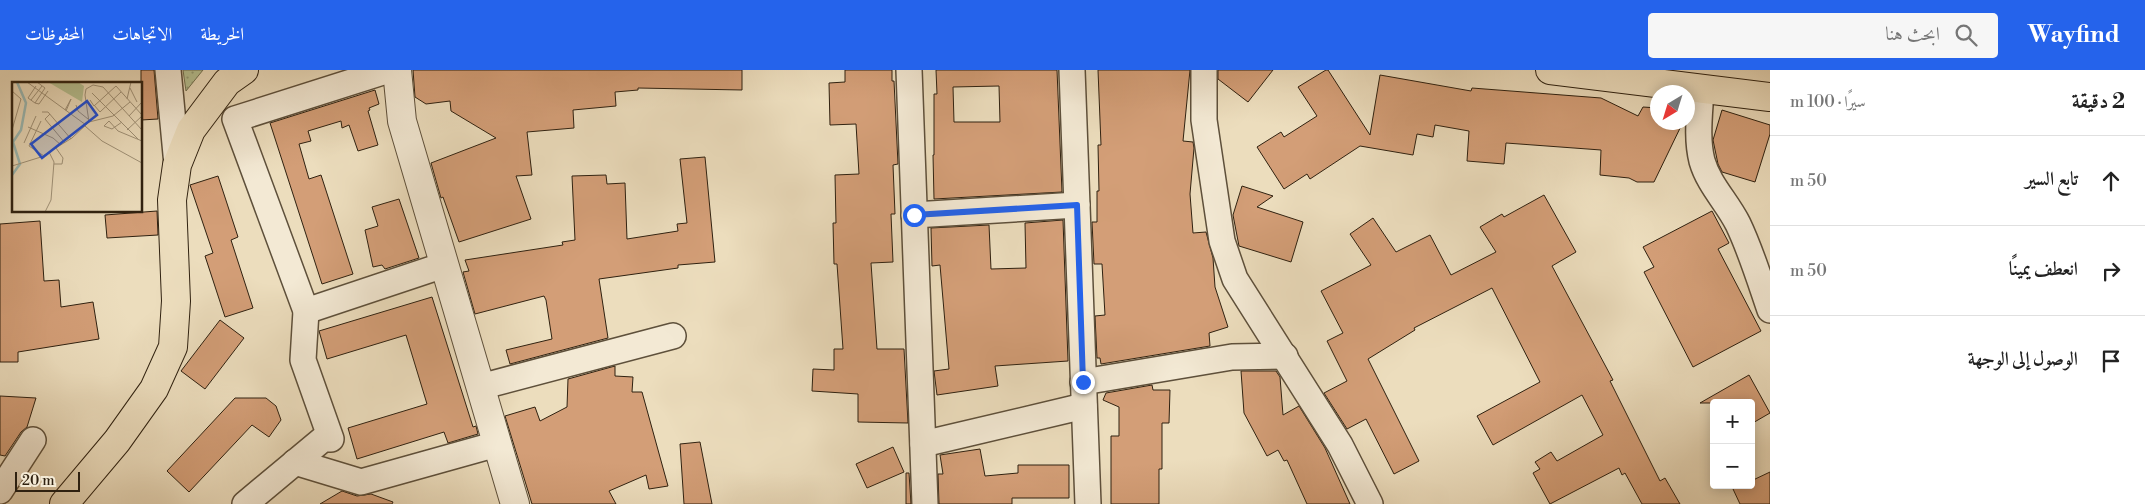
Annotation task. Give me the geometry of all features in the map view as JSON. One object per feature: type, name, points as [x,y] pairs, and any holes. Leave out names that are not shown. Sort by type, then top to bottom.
[{"type":"main road","points":[[64,504],[117,441],[154,390],[173,347],[176,301],[172,200],[178,165],[190,130],[227,82],[244,70]]},
{"type":"main road","points":[[1550,70],[1770,97]]},
{"type":"street","points":[[168,70],[178,165]]},
{"type":"street","points":[[235,118],[389,70]]},
{"type":"street","points":[[397,70],[402,121],[515,504]]},
{"type":"street","points":[[909,70],[925,504]]},
{"type":"street","points":[[1072,70],[1088,504]]},
{"type":"street","points":[[1204,70],[1204,120],[1222,241],[1235,279],[1340,445],[1370,504]]},
{"type":"street","points":[[1701,89],[1698,129],[1702,160],[1710,181],[1737,222],[1770,310]]},
{"type":"street","points":[[215,97],[235,118],[306,311],[303,360],[331,439],[323,439],[245,504]]},
{"type":"street","points":[[914,215],[1077,205]]},
{"type":"street","points":[[306,311],[444,265]]},
{"type":"street","points":[[480,387],[673,336]]},
{"type":"street","points":[[1083,382],[1232,357],[1285,356]]},
{"type":"street","points":[[923,444],[1084,406]]},
{"type":"street","points":[[0,491],[33,440]]},
{"type":"street","points":[[295,462],[362,482],[497,444]]},
{"type":"green space","points":[[183,70],[203,70],[186,91]]},
{"type":"building","points":[[141,70],[154,70],[158,119],[142,120]]},
{"type":"building","points":[[413,70],[742,70],[742,90],[638,88],[638,90],[615,92],[616,106],[573,110],[574,128],[527,132],[532,175],[516,176],[531,219],[459,242],[443,197],[441,198],[431,163],[496,138],[451,111],[450,101],[426,104],[415,97]]},
{"type":"building","points":[[845,70],[892,70],[892,81],[894,81],[898,164],[893,165],[895,214],[891,214],[893,262],[871,263],[877,349],[904,349],[908,423],[858,422],[858,394],[812,391],[813,369],[834,370],[834,349],[843,349],[837,264],[834,264],[833,223],[836,223],[835,175],[859,174],[856,124],[830,125],[829,83],[845,82]]},
{"type":"building","points":[[936,70],[1057,70],[1062,192],[934,199],[934,94],[937,94]],"holes":[[[999,86],[1000,122],[954,122],[953,87]]]},
{"type":"building","points":[[1098,70],[1190,70],[1183,141],[1193,142],[1194,148],[1190,194],[1193,233],[1206,232],[1213,258],[1215,287],[1228,327],[1209,333],[1210,346],[1101,364],[1100,358],[1097,358],[1095,316],[1105,315],[1102,264],[1094,264],[1092,222],[1097,222],[1097,191],[1099,191],[1098,145],[1101,145]]},
{"type":"building","points":[[1218,70],[1273,70],[1248,102],[1218,79]]},
{"type":"building","points":[[1328,70],[1370,135],[1380,75],[1471,91],[1472,88],[1601,98],[1638,116],[1643,107],[1650,107],[1650,130],[1679,130],[1654,182],[1637,182],[1629,178],[1600,175],[1601,150],[1506,143],[1504,164],[1467,161],[1469,131],[1435,125],[1433,137],[1417,134],[1413,155],[1360,146],[1310,179],[1307,174],[1284,189],[1257,147],[1281,132],[1284,137],[1317,116],[1298,87]]},
{"type":"building","points":[[375,90],[379,104],[369,108],[370,110],[368,111],[378,145],[358,151],[349,125],[342,128],[341,121],[308,131],[311,141],[299,144],[309,179],[321,175],[353,274],[322,284],[270,123]]},
{"type":"building","points":[[1722,110],[1770,125],[1770,134],[1755,182],[1722,172],[1718,164],[1713,140]]},
{"type":"building","points":[[705,157],[715,262],[678,265],[678,268],[599,279],[608,338],[510,364],[506,350],[552,339],[546,300],[544,296],[475,314],[463,272],[469,271],[465,260],[563,245],[562,242],[575,240],[572,176],[606,175],[607,184],[625,183],[627,239],[678,231],[677,224],[687,223],[680,159]]},
{"type":"building","points":[[218,176],[238,237],[231,240],[253,308],[225,317],[205,256],[213,253],[190,185]]},
{"type":"building","points":[[1242,186],[1273,196],[1257,207],[1303,222],[1291,262],[1239,246],[1233,215]]},
{"type":"building","points":[[1544,195],[1576,252],[1552,266],[1613,380],[1610,381],[1660,481],[1665,478],[1680,504],[1642,504],[1625,473],[1622,475],[1619,468],[1550,504],[1533,473],[1540,469],[1535,462],[1551,452],[1557,461],[1603,435],[1582,395],[1493,445],[1477,416],[1540,382],[1492,288],[1414,328],[1415,330],[1368,359],[1419,461],[1394,474],[1366,419],[1347,429],[1324,393],[1347,381],[1327,341],[1343,333],[1321,291],[1371,265],[1350,234],[1373,218],[1396,252],[1430,235],[1451,275],[1496,252],[1480,227],[1502,214],[1504,217]]},
{"type":"building","points":[[399,199],[419,258],[385,269],[382,265],[373,267],[365,230],[378,226],[372,207]]},
{"type":"building","points":[[157,211],[158,235],[107,238],[105,215]]},
{"type":"building","points":[[1712,211],[1729,243],[1718,249],[1761,331],[1693,367],[1644,272],[1654,267],[1643,247]]},
{"type":"building","points":[[1063,220],[1068,361],[995,366],[998,386],[937,395],[934,371],[949,369],[940,265],[932,266],[931,228],[989,225],[991,269],[1026,268],[1025,223]]},
{"type":"building","points":[[40,221],[44,281],[59,280],[61,307],[93,302],[99,339],[18,352],[18,362],[0,362],[0,224]]},
{"type":"building","points":[[432,297],[473,427],[476,426],[478,434],[448,443],[444,432],[357,459],[348,428],[427,404],[406,335],[327,359],[319,331]]},
{"type":"building","points":[[220,320],[244,338],[205,389],[181,371]]},
{"type":"building","points":[[615,366],[615,376],[633,377],[632,392],[642,392],[668,486],[649,489],[646,475],[609,491],[616,504],[532,504],[505,416],[535,407],[540,421],[567,407],[568,379]]},
{"type":"building","points":[[1241,371],[1276,371],[1280,377],[1283,415],[1299,406],[1325,448],[1350,504],[1307,504],[1287,460],[1284,461],[1278,450],[1267,456],[1244,413]]},
{"type":"building","points":[[1749,375],[1770,413],[1755,422],[1755,399],[1710,399],[1710,403],[1700,403]]},
{"type":"building","points":[[1152,385],[1153,390],[1170,390],[1169,423],[1162,423],[1162,469],[1159,469],[1159,504],[1111,504],[1111,436],[1119,436],[1119,407],[1103,400],[1106,393]]},
{"type":"building","points":[[0,396],[36,398],[27,427],[21,432],[5,456],[0,455]]},
{"type":"building","points":[[235,398],[266,398],[276,406],[281,420],[269,437],[252,425],[189,492],[167,471]]},
{"type":"building","points":[[700,442],[712,504],[684,504],[680,444]]},
{"type":"building","points":[[893,447],[904,472],[867,488],[856,464]]},
{"type":"building","points":[[980,449],[985,476],[1018,473],[1018,465],[1069,465],[1069,498],[1012,498],[1012,504],[939,504],[938,474],[943,474],[940,455]]},
{"type":"building","points":[[1770,472],[1770,504],[1740,504],[1733,489],[1755,489],[1755,479]]},
{"type":"building","points":[[906,473],[909,473],[911,504],[906,504]]},
{"type":"building","points":[[342,491],[357,496],[371,494],[393,502],[392,504],[320,504]]},
{"type":"route","points":[[914,215],[1077,205],[1083,382]]}]
